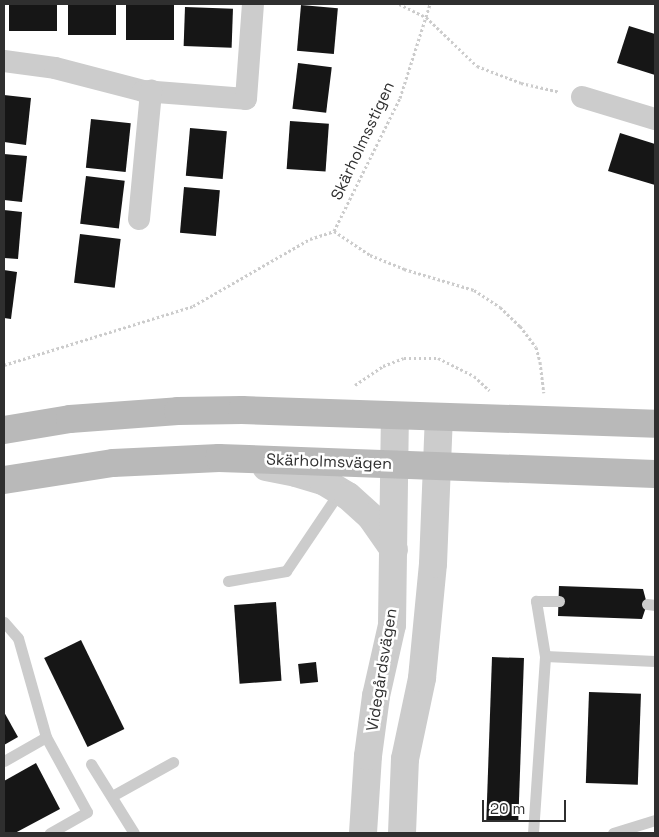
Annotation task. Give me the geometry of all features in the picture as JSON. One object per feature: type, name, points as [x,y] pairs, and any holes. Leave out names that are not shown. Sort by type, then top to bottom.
[{"type":"main road","points":[[4,430],[70,419],[178,410],[271,411],[655,424]]},
{"type":"main road","name":"Skärholmsvägen","points":[[4,480],[113,463],[220,458],[655,474]]},
{"type":"street","points":[[4,61],[55,68],[151,91],[246,99],[253,4]]},
{"type":"street","points":[[140,219],[151,91]]},
{"type":"street","points":[[582,97],[655,119]]},
{"type":"street","name":"Videgårdsvägen","points":[[363,833],[368,756],[376,696],[392,626],[395,416]]},
{"type":"street","points":[[402,833],[405,759],[422,678],[431,583],[439,416]]},
{"type":"street","points":[[220,458],[296,472],[323,482],[340,491],[371,517],[394,550]]},
{"type":"lane","points":[[228,581],[286,570],[340,491]]},
{"type":"lane","points":[[533,833],[545,656],[536,601],[559,602]]},
{"type":"lane","points":[[4,622],[18,638],[46,736],[87,812],[50,833]]},
{"type":"lane","points":[[545,656],[655,662]]},
{"type":"lane","points":[[4,760],[46,736]]},
{"type":"lane","points":[[112,796],[173,762]]},
{"type":"lane","points":[[91,764],[134,833]]},
{"type":"lane","points":[[613,833],[655,820]]},
{"type":"path","points":[[399,4],[426,17],[478,66],[521,84],[582,97]]},
{"type":"path","name":"Skärholmsstigen","points":[[334,231],[400,98],[430,4]]},
{"type":"path","points":[[4,364],[193,306],[310,239],[334,231],[370,255],[404,269],[474,290],[500,307],[520,326],[536,347],[540,362],[544,402]]},
{"type":"building","points":[[9,4],[57,4],[57,31],[9,31]]},
{"type":"building","points":[[68,4],[116,4],[116,35],[68,35]]},
{"type":"building","points":[[126,4],[174,4],[174,40],[126,40]]},
{"type":"building","points":[[301,5],[338,8],[334,54],[297,51]]},
{"type":"building","points":[[185,7],[233,9],[232,48],[184,46]]},
{"type":"building","points":[[629,26],[655,34],[655,75],[617,63]]},
{"type":"building","points":[[298,63],[332,67],[326,113],[292,109]]},
{"type":"building","points":[[4,95],[31,98],[26,145],[4,142]]},
{"type":"building","points":[[91,119],[131,123],[126,172],[86,168]]},
{"type":"building","points":[[290,121],[329,124],[326,172],[287,169]]},
{"type":"building","points":[[190,128],[227,131],[223,179],[186,176]]},
{"type":"building","points":[[620,133],[655,144],[655,185],[608,171]]},
{"type":"building","points":[[4,154],[27,156],[22,202],[4,200]]},
{"type":"building","points":[[86,176],[125,181],[119,228],[80,224]]},
{"type":"building","points":[[184,187],[220,190],[216,236],[180,233]]},
{"type":"building","points":[[4,210],[22,212],[18,259],[4,258]]},
{"type":"building","points":[[80,234],[121,239],[115,288],[74,283]]},
{"type":"building","points":[[4,270],[17,272],[11,319],[4,318]]},
{"type":"building","points":[[559,586],[643,589],[647,604],[642,619],[558,616]]},
{"type":"building","points":[[276,602],[282,681],[240,684],[234,605]]},
{"type":"building","points":[[81,640],[124,729],[88,747],[44,658]]},
{"type":"building","points":[[492,657],[524,658],[518,822],[486,821]]},
{"type":"building","points":[[316,662],[318,682],[300,684],[298,664]]},
{"type":"building","points":[[589,692],[641,694],[638,785],[586,783]]},
{"type":"building","points":[[4,712],[18,737],[4,745]]},
{"type":"building","points":[[36,763],[60,809],[15,833],[4,833],[4,781]]}]
